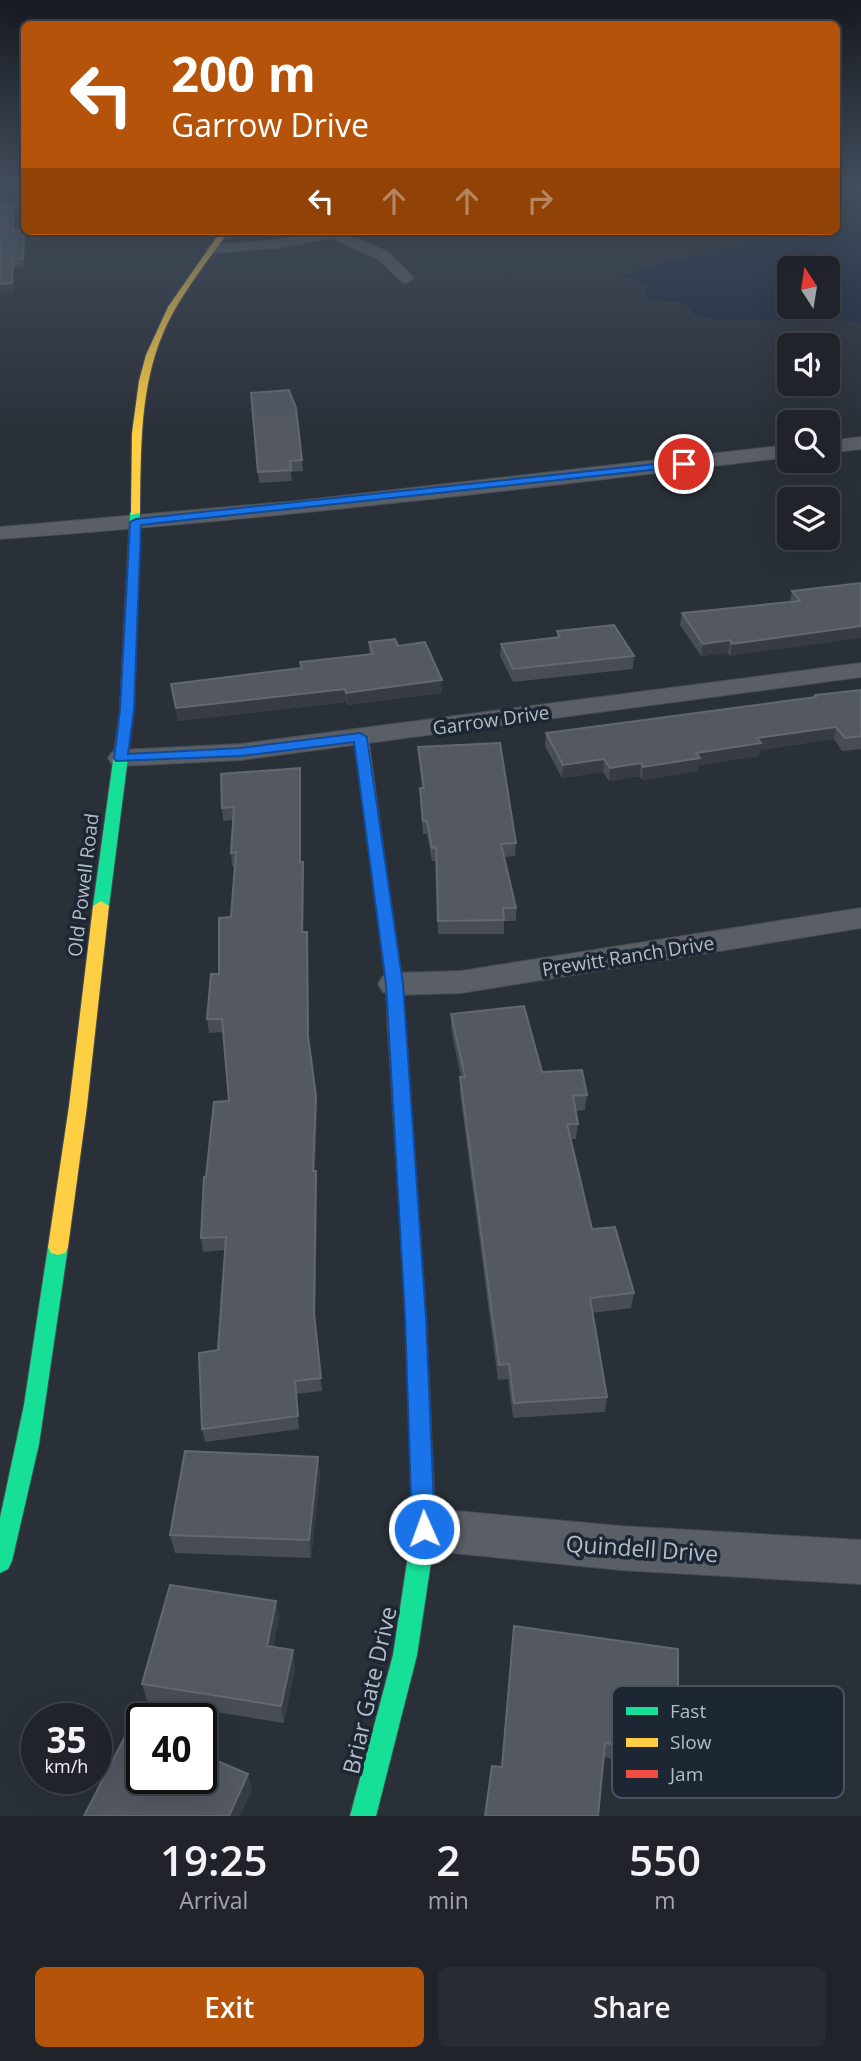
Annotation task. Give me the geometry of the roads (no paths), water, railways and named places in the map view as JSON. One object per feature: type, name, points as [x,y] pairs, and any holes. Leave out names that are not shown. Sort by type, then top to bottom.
[{"type":"street","name":"Old Powell Road","points":[[0,1561],[13,1517],[37,1392],[78,1106],[121,758],[128,698],[136,522],[137,417],[148,365],[171,308],[199,268]]},
{"type":"street","points":[[400,268],[406,278]]},
{"type":"street","points":[[840,446],[861,443]]},
{"type":"street","points":[[0,533],[136,522],[579,477],[777,452]]},
{"type":"street","name":"Garrow Drive","points":[[121,758],[241,752],[861,670]]},
{"type":"street","name":"Briar Gate Drive","points":[[360,737],[394,984],[416,1317],[424,1529],[405,1655],[363,1816]]},
{"type":"street","name":"Prewitt Ranch Drive","points":[[394,984],[488,978],[861,918]]},
{"type":"street","name":"Quindell Drive","points":[[424,1529],[620,1548],[861,1562]]},
{"type":"water","points":[[648,268],[777,268],[777,319],[840,319],[840,268],[861,268],[861,321],[721,320],[696,316],[685,304],[647,300],[644,293],[649,286],[622,275]]}]
